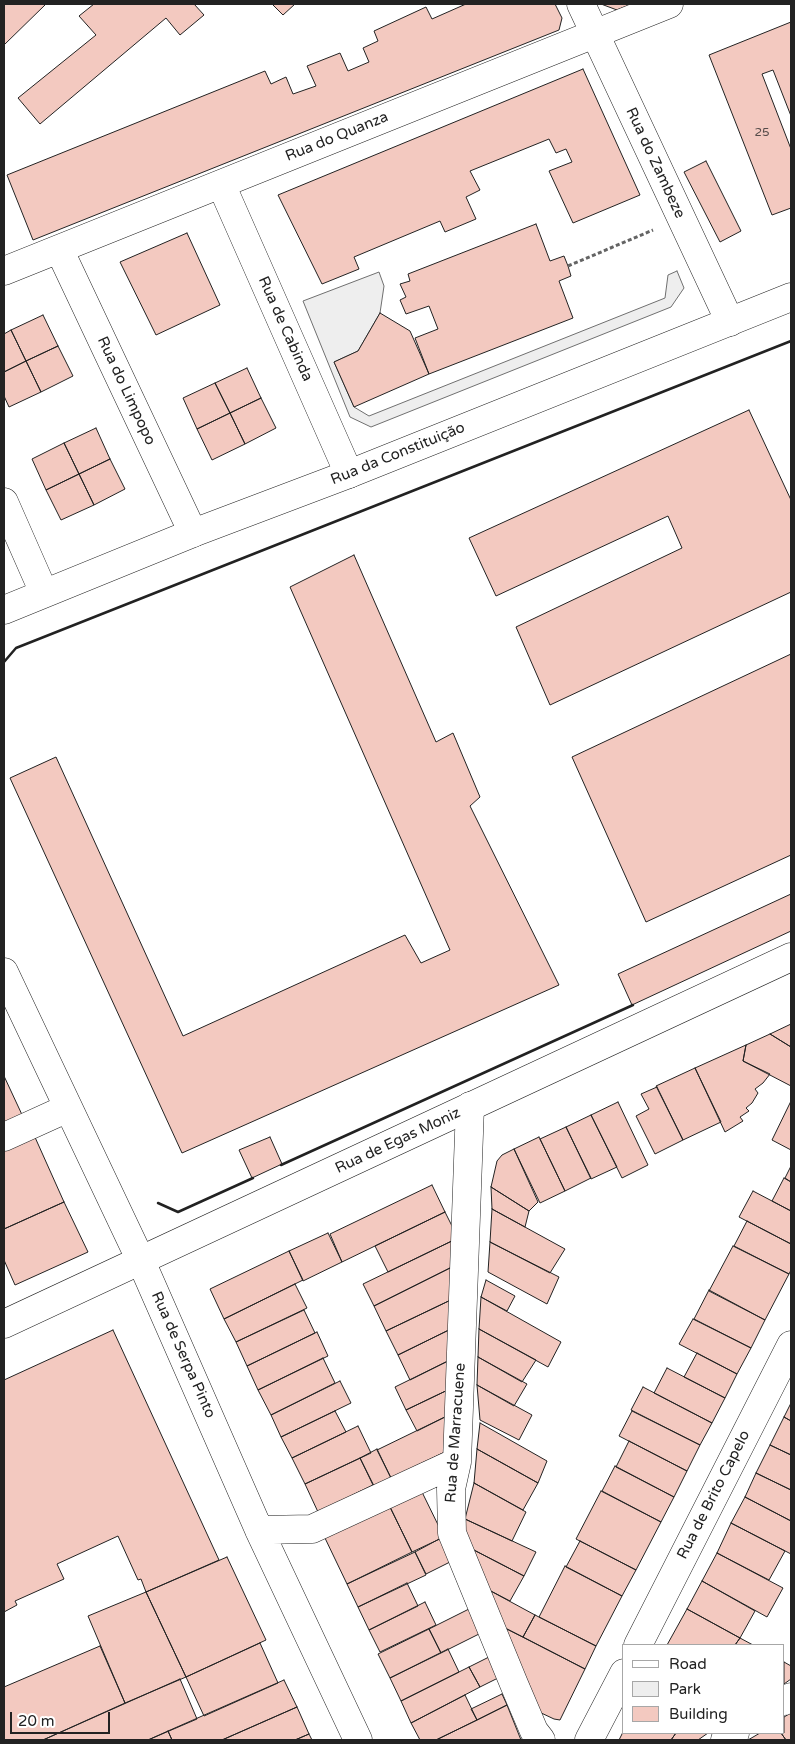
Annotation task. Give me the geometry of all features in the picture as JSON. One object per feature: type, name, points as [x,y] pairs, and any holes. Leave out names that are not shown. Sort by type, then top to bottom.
[{"type":"street","name":"Rua do Zambeze","points":[[581,4],[730,322]]},
{"type":"street","name":"Rua do Quanza","points":[[4,270],[669,4]]},
{"type":"street","name":"Rua de Cabinda","points":[[221,184],[350,474]]},
{"type":"street","name":"Rua do Limpopo","points":[[58,250],[193,533]]},
{"type":"street","name":"Rua da Constituição","points":[[4,610],[193,533],[350,474],[791,297]]},
{"type":"street","points":[[4,502],[44,593]]},
{"type":"street","name":"Rua de Egas Moniz","points":[[4,1324],[791,957]]},
{"type":"street","name":"Rua de Serpa Pinto","points":[[4,972],[141,1261],[259,1530],[358,1740]]},
{"type":"street","name":"Rua de Marracuene","points":[[470,1106],[457,1462],[451,1490],[452,1533],[534,1731],[541,1740]]},
{"type":"street","points":[[4,1138],[68,1108]]},
{"type":"street","name":"Rua de Brito Capelo","points":[[639,1644],[791,1345]]},
{"type":"street","points":[[259,1530],[312,1529],[457,1462]]},
{"type":"street","points":[[589,1740],[622,1677]]},
{"type":"path","points":[[568,266],[681,219]]},
{"type":"green space","points":[[677,271],[684,288],[671,307],[371,427],[350,417],[303,301],[379,272],[384,286],[380,313],[358,351],[334,362],[354,407],[369,416],[665,298],[668,275]]},
{"type":"building","points":[[4,4],[46,4],[4,45]]},
{"type":"building","points":[[94,4],[194,4],[204,15],[180,35],[166,18],[40,124],[18,98],[96,35],[79,16]]},
{"type":"building","points":[[272,4],[295,4],[283,15]]},
{"type":"building","points":[[466,4],[555,4],[562,18],[559,30],[33,240],[7,175],[265,71],[271,84],[286,77],[293,94],[316,86],[307,66],[340,53],[348,71],[369,62],[363,48],[378,41],[374,31],[426,7],[432,19]]},
{"type":"building","points":[[601,4],[632,4],[617,10]]},
{"type":"building","points":[[791,22],[791,116],[773,70],[762,74],[791,149],[791,208],[772,215],[709,55]]},
{"type":"building","points":[[583,69],[640,195],[573,223],[549,171],[572,162],[566,149],[556,153],[549,139],[470,171],[480,190],[466,197],[476,219],[445,232],[440,221],[354,257],[359,269],[322,284],[278,195]]},
{"type":"building","points":[[706,161],[741,231],[720,242],[684,172]]},
{"type":"building","points":[[536,224],[550,261],[564,256],[568,266],[571,276],[559,281],[573,318],[429,374],[415,338],[438,329],[429,306],[406,314],[400,300],[406,297],[400,284],[410,281],[408,274]]},
{"type":"building","points":[[187,233],[220,305],[156,335],[120,262]]},
{"type":"building","points":[[380,313],[410,331],[429,374],[354,407],[334,362],[358,351]]},
{"type":"building","points":[[43,315],[58,346],[26,361],[11,330]]},
{"type":"building","points":[[11,330],[26,361],[4,372],[4,334]]},
{"type":"building","points":[[58,346],[73,376],[41,392],[26,361]]},
{"type":"building","points":[[26,361],[41,392],[9,407],[4,396],[4,372]]},
{"type":"building","points":[[247,368],[261,398],[230,413],[215,383]]},
{"type":"building","points":[[215,383],[230,413],[197,429],[183,398]]},
{"type":"building","points":[[261,398],[276,428],[245,444],[230,413]]},
{"type":"building","points":[[749,410],[791,500],[791,592],[550,705],[516,627],[682,548],[668,516],[496,596],[469,538]]},
{"type":"building","points":[[230,413],[245,444],[212,460],[197,429]]},
{"type":"building","points":[[96,428],[110,459],[79,474],[64,443]]},
{"type":"building","points":[[64,443],[79,474],[46,490],[32,459]]},
{"type":"building","points":[[110,459],[125,489],[94,505],[79,474]]},
{"type":"building","points":[[79,474],[94,505],[61,520],[46,490]]},
{"type":"building","points":[[354,555],[436,742],[453,733],[480,797],[470,806],[559,985],[182,1153],[10,778],[56,757],[183,1036],[405,935],[421,963],[450,950],[290,587]]},
{"type":"building","points":[[791,654],[791,855],[646,922],[572,757]]},
{"type":"building","points":[[791,894],[791,931],[632,1005],[618,974]]},
{"type":"building","points":[[791,1024],[791,1047],[770,1034]]},
{"type":"building","points":[[770,1034],[791,1047],[791,1086],[743,1061],[746,1045]]},
{"type":"building","points":[[746,1045],[743,1061],[770,1074],[755,1089],[758,1093],[752,1103],[746,1108],[749,1111],[740,1117],[743,1121],[725,1132],[695,1068]]},
{"type":"building","points":[[695,1068],[721,1122],[683,1140],[656,1086]]},
{"type":"building","points":[[4,1076],[24,1119],[4,1129]]},
{"type":"building","points":[[657,1087],[683,1140],[655,1154],[636,1116],[649,1109],[641,1094]]},
{"type":"building","points":[[791,1101],[791,1150],[772,1140]]},
{"type":"building","points":[[618,1102],[648,1165],[622,1178],[591,1115]]},
{"type":"building","points":[[591,1115],[617,1167],[591,1179],[566,1127]]},
{"type":"building","points":[[566,1127],[591,1178],[565,1191],[540,1139]]},
{"type":"building","points":[[34,1135],[64,1202],[4,1229],[4,1149]]},
{"type":"building","points":[[270,1137],[282,1164],[252,1178],[239,1150]]},
{"type":"building","points":[[539,1137],[565,1191],[540,1203],[514,1149]]},
{"type":"building","points":[[514,1149],[538,1202],[529,1211],[491,1187],[497,1161],[502,1155]]},
{"type":"building","points":[[791,1166],[791,1182],[785,1178]]},
{"type":"building","points":[[784,1178],[791,1182],[791,1211],[772,1201]]},
{"type":"building","points":[[432,1185],[445,1212],[342,1262],[330,1234]]},
{"type":"building","points":[[491,1187],[529,1211],[525,1227],[492,1209]]},
{"type":"building","points":[[753,1191],[791,1211],[791,1244],[739,1217]]},
{"type":"building","points":[[64,1202],[88,1252],[15,1285],[4,1260],[4,1229]]},
{"type":"building","points":[[492,1209],[565,1249],[550,1273],[490,1242]]},
{"type":"building","points":[[445,1212],[458,1238],[388,1272],[375,1246]]},
{"type":"building","points":[[747,1221],[791,1244],[791,1270],[789,1274],[734,1246]]},
{"type":"building","points":[[328,1233],[342,1262],[303,1281],[289,1251]]},
{"type":"building","points":[[458,1238],[462,1262],[374,1306],[363,1284]]},
{"type":"building","points":[[490,1242],[559,1277],[547,1304],[488,1272]]},
{"type":"building","points":[[733,1246],[789,1274],[765,1320],[709,1291]]},
{"type":"building","points":[[289,1251],[303,1280],[224,1319],[210,1289]]},
{"type":"building","points":[[462,1262],[457,1297],[386,1331],[374,1306]]},
{"type":"building","points":[[486,1280],[515,1296],[507,1311],[481,1297]]},
{"type":"building","points":[[295,1284],[307,1308],[236,1342],[224,1319]]},
{"type":"building","points":[[709,1290],[765,1320],[751,1348],[694,1319]]},
{"type":"building","points":[[457,1297],[459,1325],[398,1355],[386,1331]]},
{"type":"building","points":[[481,1297],[561,1342],[548,1367],[479,1329]]},
{"type":"building","points":[[304,1310],[315,1333],[247,1366],[236,1342]]},
{"type":"building","points":[[693,1319],[751,1348],[737,1374],[679,1344]]},
{"type":"building","points":[[459,1325],[456,1357],[410,1380],[398,1355]]},
{"type":"building","points":[[479,1329],[536,1360],[522,1382],[478,1357]]},
{"type":"building","points":[[113,1330],[219,1560],[146,1592],[141,1579],[138,1580],[118,1536],[57,1564],[64,1579],[15,1601],[17,1605],[4,1612],[4,1380]]},
{"type":"building","points":[[317,1332],[328,1356],[258,1390],[247,1366]]},
{"type":"building","points":[[697,1353],[737,1374],[725,1398],[684,1377]]},
{"type":"building","points":[[456,1357],[454,1387],[406,1410],[395,1387]]},
{"type":"building","points":[[478,1357],[527,1384],[514,1406],[477,1385]]},
{"type":"building","points":[[323,1358],[335,1383],[271,1415],[258,1390]]},
{"type":"building","points":[[667,1368],[725,1398],[712,1423],[654,1393]]},
{"type":"building","points":[[340,1381],[351,1403],[281,1437],[271,1415]]},
{"type":"building","points":[[477,1385],[532,1415],[519,1440],[480,1420]]},
{"type":"building","points":[[454,1387],[451,1414],[417,1431],[406,1410]]},
{"type":"building","points":[[643,1387],[712,1423],[700,1445],[631,1410]]},
{"type":"building","points":[[791,1403],[791,1421],[784,1417]]},
{"type":"building","points":[[335,1411],[346,1432],[292,1458],[281,1437]]},
{"type":"building","points":[[632,1411],[700,1445],[687,1471],[619,1436]]},
{"type":"building","points":[[451,1414],[447,1451],[391,1478],[377,1450]]},
{"type":"building","points":[[784,1417],[791,1421],[791,1455],[770,1445]]},
{"type":"building","points":[[480,1423],[547,1461],[538,1483],[477,1449]]},
{"type":"building","points":[[358,1426],[371,1453],[305,1484],[292,1458]]},
{"type":"building","points":[[629,1441],[687,1471],[674,1497],[616,1467]]},
{"type":"building","points":[[770,1445],[791,1455],[791,1490],[756,1473]]},
{"type":"building","points":[[377,1449],[391,1478],[374,1486],[360,1458]]},
{"type":"building","points":[[477,1449],[538,1483],[523,1510],[474,1483]]},
{"type":"building","points":[[360,1458],[373,1485],[318,1512],[305,1484]]},
{"type":"building","points":[[615,1466],[674,1497],[661,1522],[602,1491]]},
{"type":"building","points":[[756,1473],[791,1490],[791,1521],[745,1497]]},
{"type":"building","points":[[474,1483],[526,1512],[512,1541],[465,1519]]},
{"type":"building","points":[[421,1490],[444,1537],[412,1552],[389,1505]]},
{"type":"building","points":[[601,1491],[661,1522],[636,1570],[576,1539]]},
{"type":"building","points":[[745,1497],[791,1521],[791,1554],[731,1523]]},
{"type":"building","points":[[389,1505],[412,1552],[347,1584],[324,1536]]},
{"type":"building","points":[[465,1519],[536,1552],[524,1576],[470,1548],[462,1530]]},
{"type":"building","points":[[731,1523],[785,1551],[769,1580],[717,1553]]},
{"type":"building","points":[[441,1538],[452,1561],[426,1574],[415,1552]]},
{"type":"building","points":[[580,1541],[636,1570],[622,1596],[566,1567]]},
{"type":"building","points":[[470,1548],[524,1576],[510,1601],[487,1589]]},
{"type":"building","points":[[415,1552],[426,1575],[358,1607],[347,1584]]},
{"type":"building","points":[[717,1553],[783,1588],[767,1617],[702,1581]]},
{"type":"building","points":[[227,1557],[266,1640],[186,1677],[146,1592]]},
{"type":"building","points":[[565,1566],[622,1596],[596,1646],[539,1617]]},
{"type":"building","points":[[702,1581],[755,1611],[740,1638],[687,1609]]},
{"type":"building","points":[[407,1583],[418,1606],[369,1630],[358,1607]]},
{"type":"building","points":[[487,1589],[535,1615],[523,1637],[501,1626]]},
{"type":"building","points":[[146,1592],[186,1677],[125,1703],[88,1616]]},
{"type":"building","points":[[425,1602],[436,1625],[380,1652],[369,1630]]},
{"type":"building","points":[[469,1609],[481,1633],[441,1653],[429,1629]]},
{"type":"building","points":[[687,1609],[740,1638],[736,1644],[668,1644]]},
{"type":"building","points":[[535,1615],[596,1646],[585,1669],[523,1637]]},
{"type":"building","points":[[501,1626],[585,1669],[560,1720],[537,1711]]},
{"type":"building","points":[[429,1629],[441,1653],[390,1678],[378,1654]]},
{"type":"building","points":[[740,1638],[751,1644],[736,1644]]},
{"type":"building","points":[[260,1643],[278,1683],[204,1716],[186,1677]]},
{"type":"building","points":[[100,1646],[125,1703],[43,1740],[4,1740],[4,1687]]},
{"type":"building","points":[[448,1649],[459,1672],[401,1701],[390,1678]]},
{"type":"building","points":[[491,1656],[502,1676],[480,1687],[469,1667]]},
{"type":"building","points":[[785,1663],[791,1666],[791,1679],[785,1683]]},
{"type":"building","points":[[469,1667],[480,1687],[411,1723],[401,1701]]},
{"type":"building","points":[[180,1679],[197,1719],[148,1740],[43,1740]]},
{"type":"building","points":[[284,1680],[297,1707],[222,1740],[172,1740],[168,1731]]},
{"type":"building","points":[[502,1694],[507,1705],[477,1720],[471,1709]]},
{"type":"building","points":[[465,1695],[477,1720],[436,1740],[420,1740],[411,1723]]},
{"type":"building","points":[[507,1705],[521,1740],[436,1740],[477,1720]]},
{"type":"building","points":[[297,1707],[309,1734],[295,1740],[222,1740]]},
{"type":"building","points":[[791,1713],[791,1740],[786,1740],[782,1734],[785,1734],[785,1716]]},
{"type":"building","points":[[168,1731],[172,1740],[148,1740]]},
{"type":"building","points":[[309,1734],[312,1740],[295,1740]]},
{"type":"building","points":[[622,1734],[675,1734],[671,1740],[619,1740]]},
{"type":"building","points":[[675,1734],[707,1734],[698,1740],[671,1740]]},
{"type":"building","points":[[758,1734],[782,1734],[786,1740],[748,1740]]},
{"type":"wall","points":[[4,662],[16,648],[791,341]]},
{"type":"wall","points":[[281,1165],[633,1005]]},
{"type":"wall","points":[[158,1203],[178,1212],[253,1178]]}]
